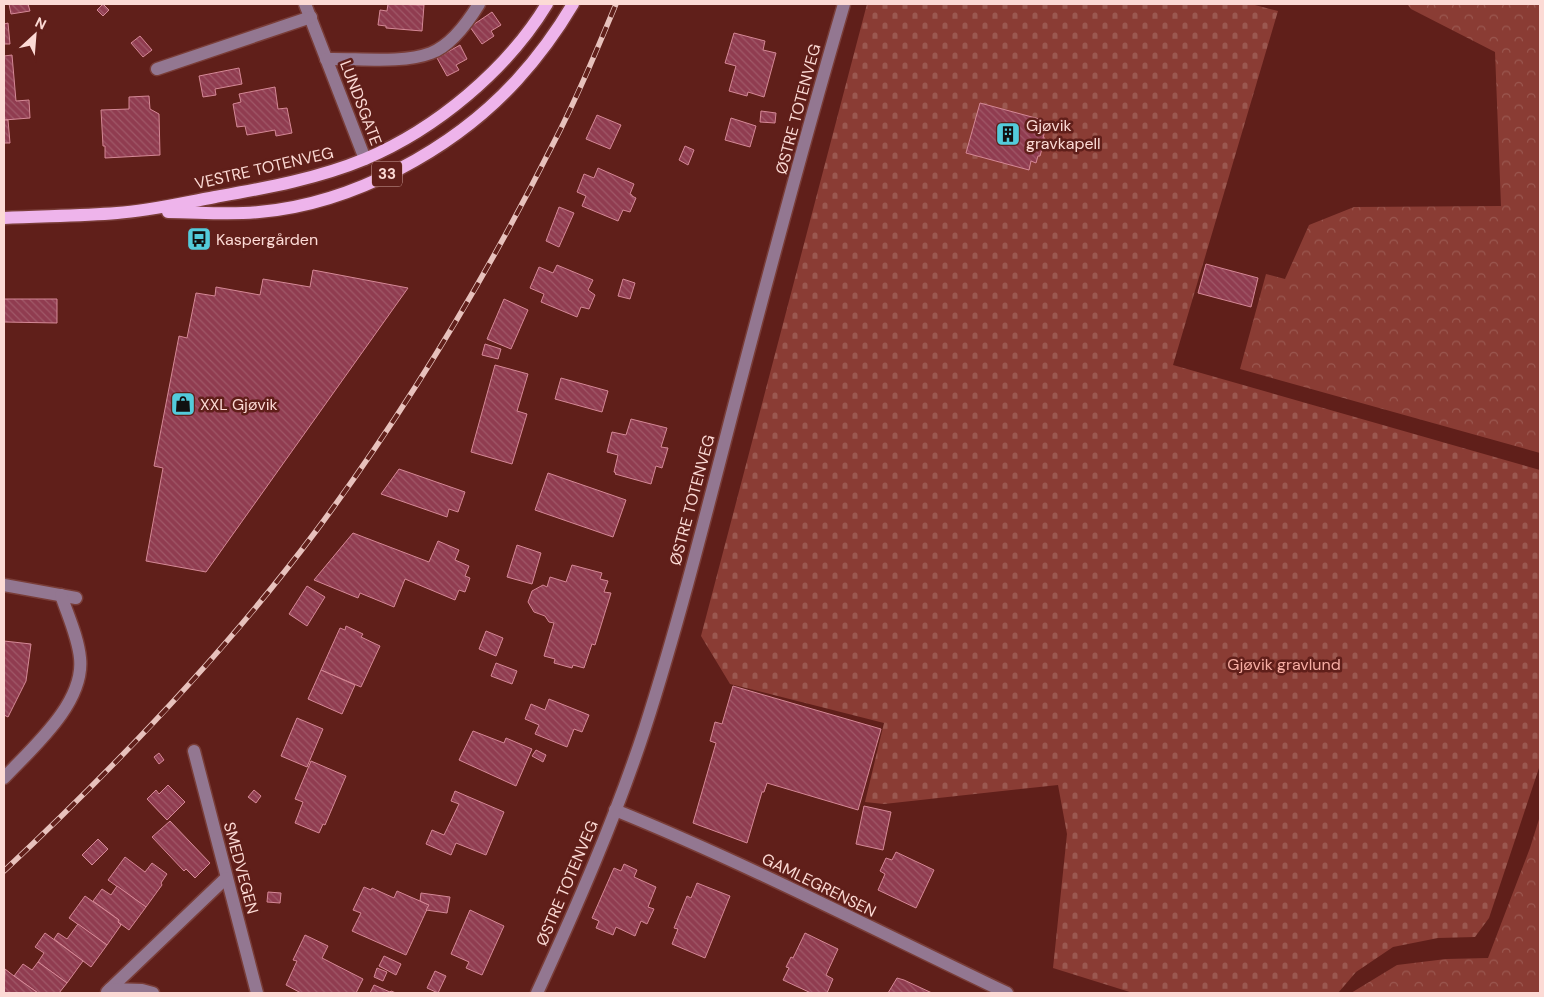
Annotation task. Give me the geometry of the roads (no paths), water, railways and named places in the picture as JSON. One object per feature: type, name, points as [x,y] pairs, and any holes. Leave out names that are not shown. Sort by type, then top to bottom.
[{"type":"main road","name":"VESTRE TOTENVEG","points":[[138,211],[261,189],[311,177],[365,159],[418,131],[468,93],[497,68],[525,36],[547,4]]},
{"type":"main road","name":"VESTRE TOTENVEG","points":[[4,218],[138,211],[258,212],[309,204],[366,185],[427,154],[481,114],[517,80],[546,45],[573,4]]},
{"type":"street","name":"LUNDSGATE","points":[[304,4],[311,17],[365,159]]},
{"type":"street","name":"LUNDSGATE","points":[[326,59],[404,58],[431,53],[457,34],[480,4]]},
{"type":"street","name":"ØSTRE TOTENVEG","points":[[536,993],[557,949],[615,810],[644,730],[685,594],[738,389],[844,4]]},
{"type":"street","points":[[157,69],[311,17]]},
{"type":"street","points":[[4,586],[76,598]]},
{"type":"street","points":[[4,778],[63,713],[78,684],[80,658],[62,595]]},
{"type":"street","name":"SMEDVEGEN","points":[[194,751],[257,993]]},
{"type":"street","name":"GAMLEGRENSEN","points":[[615,810],[659,828],[762,876],[1007,993]]},
{"type":"street","points":[[108,991],[226,878]]},
{"type":"street","points":[[108,991],[142,990],[153,993]]},
{"type":"railway","points":[[4,871],[128,750],[206,665],[281,577],[349,485],[412,392],[499,246],[569,111],[616,4]]},
{"type":"place","name":"Gjøvik gravkapell","points":[[1008,134]]},
{"type":"place","name":"Kaspergården","points":[[199,239]]},
{"type":"place","name":"XXL Gjøvik","points":[[183,404]]},
{"type":"park label","name":"Gjøvik gravlund","points":[[1284,664]]}]
